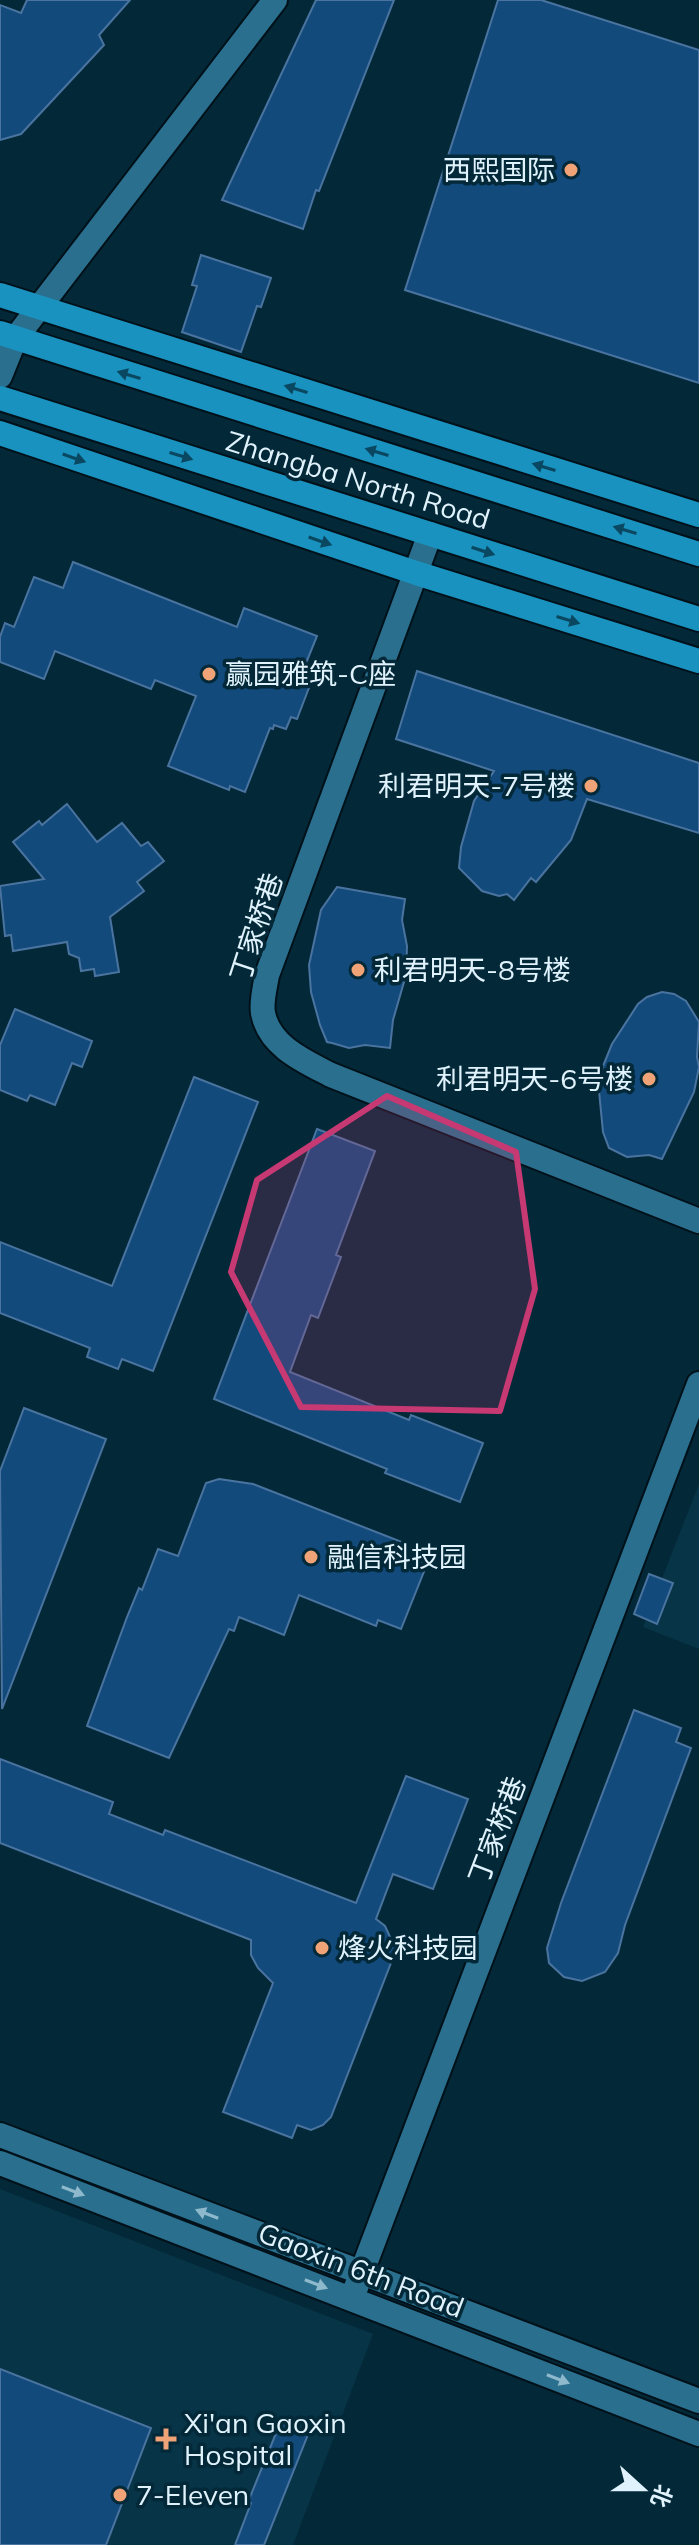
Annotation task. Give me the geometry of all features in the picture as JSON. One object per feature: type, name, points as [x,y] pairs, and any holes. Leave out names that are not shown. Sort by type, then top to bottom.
[{"type":"main road","points":[[0,295],[699,515]]},
{"type":"main road","name":"Zhangba North Road","points":[[7,336],[699,554]]},
{"type":"main road","name":"Zhangba North Road","points":[[0,398],[699,619]]},
{"type":"main road","points":[[0,433],[416,573],[699,661]]},
{"type":"street","points":[[0,376],[7,336],[38,308],[275,0]]},
{"type":"street","name":"丁家桥巷","points":[[430,534],[267,975],[262,1012],[272,1034],[296,1057],[331,1075],[699,1221]]},
{"type":"street","name":"丁家桥巷","points":[[352,2298],[699,1384]]},
{"type":"street","name":"Gaoxin 6th Road","points":[[0,2135],[699,2401]]},
{"type":"street","name":"Gaoxin 6th Road","points":[[0,2163],[699,2434]]},
{"type":"highlighted area","points":[[387,1096],[516,1152],[535,1289],[500,1411],[301,1407],[231,1272],[257,1180]]},
{"type":"shaded area","points":[[699,1484],[699,1649],[643,1627]]},
{"type":"shaded area","name":"Xi'an Gaoxin Hospital","points":[[0,2189],[373,2334],[293,2545],[0,2545]]},
{"type":"building","points":[[27,0],[130,0],[99,35],[104,45],[21,134],[0,140],[0,5],[21,13]]},
{"type":"building","points":[[316,0],[394,0],[303,229],[222,200]]},
{"type":"building","name":"西熙国际","points":[[498,0],[541,0],[699,50],[699,383],[405,290]]},
{"type":"building","points":[[201,255],[271,278],[261,307],[257,306],[241,352],[182,332],[197,286],[192,285]]},
{"type":"building","name":"赢园雅筑-C座","points":[[73,562],[237,627],[244,608],[317,636],[304,668],[301,681],[310,685],[297,719],[291,717],[286,729],[274,725],[273,729],[270,728],[245,792],[230,786],[229,790],[168,766],[196,696],[155,680],[151,689],[55,651],[44,679],[0,662],[0,637],[5,623],[14,627],[34,577],[63,588]]},
{"type":"building","name":"利君明天-7号楼","points":[[417,671],[699,763],[699,833],[587,799],[571,840],[536,882],[531,878],[514,900],[507,894],[499,896],[482,891],[459,868],[461,847],[474,801],[494,771],[396,739]]},
{"type":"building","points":[[67,804],[97,842],[122,823],[141,846],[148,842],[164,861],[137,882],[144,891],[110,917],[119,972],[95,976],[94,969],[81,971],[79,958],[69,954],[67,942],[13,951],[11,935],[5,936],[0,886],[44,879],[13,842],[39,821],[42,825]]},
{"type":"building","name":"利君明天-8号楼","points":[[337,887],[405,899],[402,920],[407,946],[406,975],[393,1020],[390,1048],[365,1045],[349,1048],[327,1042],[320,1025],[311,992],[309,965],[321,910]]},
{"type":"building","name":"利君明天-6号楼","points":[[662,992],[686,1001],[699,1022],[699,1067],[694,1092],[662,1159],[649,1155],[627,1157],[609,1148],[603,1132],[599,1091],[603,1066],[612,1044],[638,1004]]},
{"type":"building","points":[[15,1009],[92,1041],[82,1067],[72,1063],[55,1105],[30,1095],[27,1101],[0,1090],[0,1045]]},
{"type":"building","points":[[194,1077],[258,1102],[153,1371],[122,1359],[118,1369],[87,1357],[90,1348],[0,1313],[0,1242],[112,1286]]},
{"type":"building","points":[[317,1129],[375,1151],[336,1255],[341,1257],[318,1318],[311,1315],[290,1372],[409,1420],[411,1415],[483,1443],[460,1502],[214,1399]]},
{"type":"building","points":[[24,1408],[106,1439],[2,1709],[0,1471]]},
{"type":"building","points":[[219,1479],[253,1484],[407,1544],[403,1554],[427,1564],[401,1629],[378,1620],[376,1626],[299,1595],[284,1635],[239,1617],[234,1631],[229,1629],[169,1758],[87,1726],[127,1617],[139,1588],[142,1590],[158,1549],[178,1556],[206,1483]]},
{"type":"building","points":[[649,1574],[673,1583],[657,1624],[634,1614]]},
{"type":"building","points":[[634,1710],[681,1728],[676,1742],[691,1748],[625,1925],[618,1953],[605,1972],[582,1981],[564,1977],[549,1963],[547,1948]]},
{"type":"building","name":"烽火科技园","points":[[0,1759],[113,1802],[109,1814],[163,1835],[165,1830],[356,1903],[406,1776],[468,1799],[433,1889],[393,1874],[376,1919],[385,1926],[396,1950],[331,2117],[323,2125],[311,2130],[297,2125],[292,2138],[223,2112],[273,1983],[258,1968],[251,1955],[251,1940],[0,1843]]},
{"type":"building","points":[[0,2369],[151,2428],[106,2545],[0,2545]]},
{"type":"building","points":[[281,2421],[309,2432],[264,2545],[235,2545],[251,2503],[248,2502]]},
{"type":"place","name":"西熙国际","points":[[571,170]]},
{"type":"place","name":"赢园雅筑-C座","points":[[209,674]]},
{"type":"place","name":"利君明天-7号楼","points":[[591,786]]},
{"type":"place","name":"利君明天-8号楼","points":[[358,970]]},
{"type":"place","name":"利君明天-6号楼","points":[[649,1079]]},
{"type":"place","name":"融信科技园","points":[[311,1557]]},
{"type":"place","name":"烽火科技园","points":[[322,1948]]},
{"type":"place","name":"Xi'an Gaoxin Hospital","points":[[166,2439]]},
{"type":"place","name":"7-Eleven","points":[[120,2495]]}]
